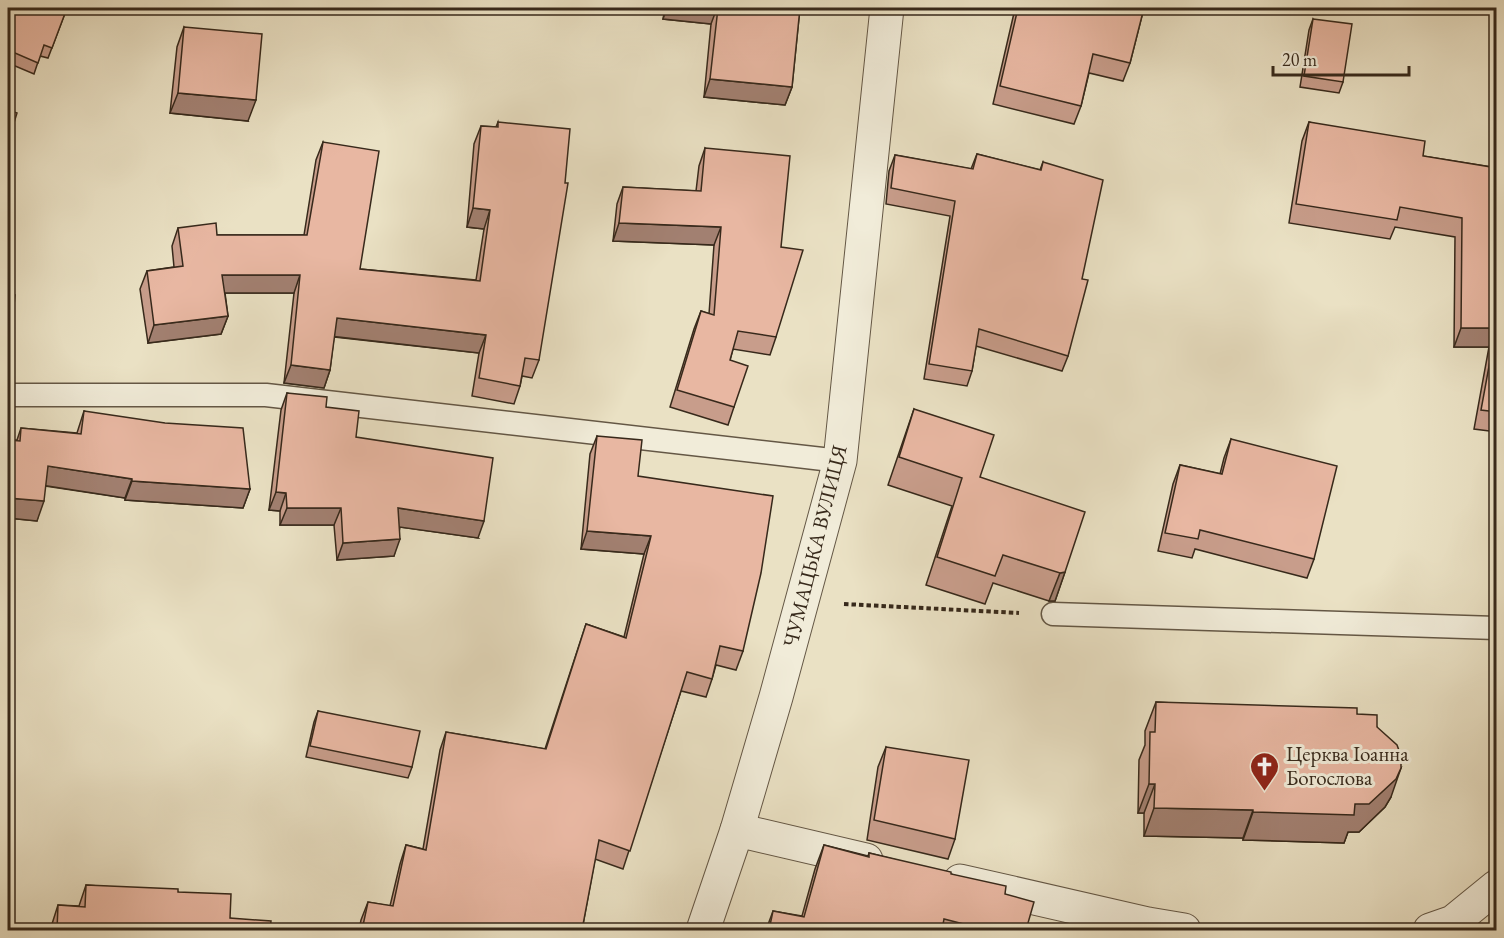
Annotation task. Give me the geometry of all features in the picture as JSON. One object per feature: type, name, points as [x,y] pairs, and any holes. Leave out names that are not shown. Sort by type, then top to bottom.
[{"type":"street","name":"ЧУМАЦЬКА ВУЛИЦЯ","points":[[703,930],[737,830],[840,461],[887,8]]},
{"type":"street","points":[[737,830],[897,867]]},
{"type":"street","points":[[932,874],[1148,927],[1184,930]]},
{"type":"street","points":[[1430,930],[1453,922],[1497,887]]},
{"type":"lane","points":[[8,394],[266,394],[840,461]]},
{"type":"lane","points":[[1053,614],[1497,628]]},
{"type":"path","points":[[802,601],[1053,614]]},
{"type":"building","points":[[8,8],[67,8],[52,48],[44,45],[38,63],[8,50]]},
{"type":"building","points":[[718,8],[800,8],[792,87],[710,79]]},
{"type":"building","points":[[1018,8],[1144,8],[1130,63],[1093,54],[1081,106],[1000,86]]},
{"type":"building","points":[[1313,19],[1352,24],[1343,82],[1304,76]]},
{"type":"building","points":[[184,27],[262,34],[256,100],[178,93]]},
{"type":"building","points":[[8,110],[17,113],[8,142]]},
{"type":"building","points":[[498,122],[570,129],[565,183],[568,183],[539,360],[525,358],[520,386],[479,378],[486,335],[337,318],[330,370],[291,365],[300,275],[222,275],[228,316],[154,325],[147,271],[183,266],[178,228],[216,223],[217,235],[307,235],[323,142],[379,151],[360,269],[480,281],[490,210],[473,208],[481,126],[498,127]]},
{"type":"building","points":[[1309,122],[1425,141],[1423,156],[1497,168],[1497,412],[1481,410],[1496,328],[1461,328],[1462,218],[1400,207],[1397,220],[1296,204]]},
{"type":"building","points":[[705,148],[790,156],[781,247],[803,250],[776,337],[738,331],[730,360],[748,366],[734,407],[677,390],[701,311],[714,315],[721,227],[619,223],[623,187],[701,191]]},
{"type":"building","points":[[977,154],[1041,170],[1043,162],[1103,180],[1082,279],[1088,280],[1068,356],[979,329],[972,371],[929,364],[955,201],[891,188],[895,155],[973,169]]},
{"type":"building","points":[[8,294],[15,295],[10,347],[8,347]]},
{"type":"building","points":[[287,393],[327,397],[326,407],[359,411],[356,437],[493,458],[484,521],[398,508],[400,539],[343,543],[341,508],[287,508],[286,493],[276,492]]},
{"type":"building","points":[[914,409],[994,435],[980,477],[1085,512],[1065,572],[1060,573],[1003,555],[995,576],[937,557],[962,478],[899,457]]},
{"type":"building","points":[[84,411],[165,423],[243,428],[250,489],[132,481],[132,479],[48,466],[44,501],[8,498],[8,440],[20,441],[21,428],[81,434]]},
{"type":"building","points":[[597,436],[642,440],[638,476],[773,496],[761,573],[743,651],[720,646],[712,679],[687,672],[630,851],[599,840],[582,930],[362,930],[368,902],[393,906],[406,845],[426,850],[446,732],[546,749],[586,624],[626,638],[651,536],[587,531]]},
{"type":"building","points":[[1231,439],[1337,466],[1314,559],[1200,530],[1198,539],[1165,533],[1180,465],[1222,474]]},
{"type":"building","name":"Церква Іоанна Богослова","points":[[1156,702],[1357,708],[1357,714],[1377,715],[1377,727],[1397,745],[1401,756],[1401,768],[1396,779],[1369,804],[1355,804],[1354,815],[1154,808],[1155,784],[1149,784],[1150,732],[1155,732]]},
{"type":"building","points":[[318,711],[420,731],[412,767],[310,746]]},
{"type":"building","points":[[886,747],[969,760],[955,839],[874,820]]},
{"type":"building","points":[[824,845],[869,857],[869,853],[1006,886],[1005,894],[1034,902],[1026,930],[987,930],[944,919],[942,930],[769,930],[773,911],[804,917]]},
{"type":"building","points":[[86,885],[231,894],[230,918],[271,921],[270,930],[57,930],[58,905],[85,907]]},
{"type":"place","name":"Церква Іоанна Богослова","points":[[1265,792]]}]
